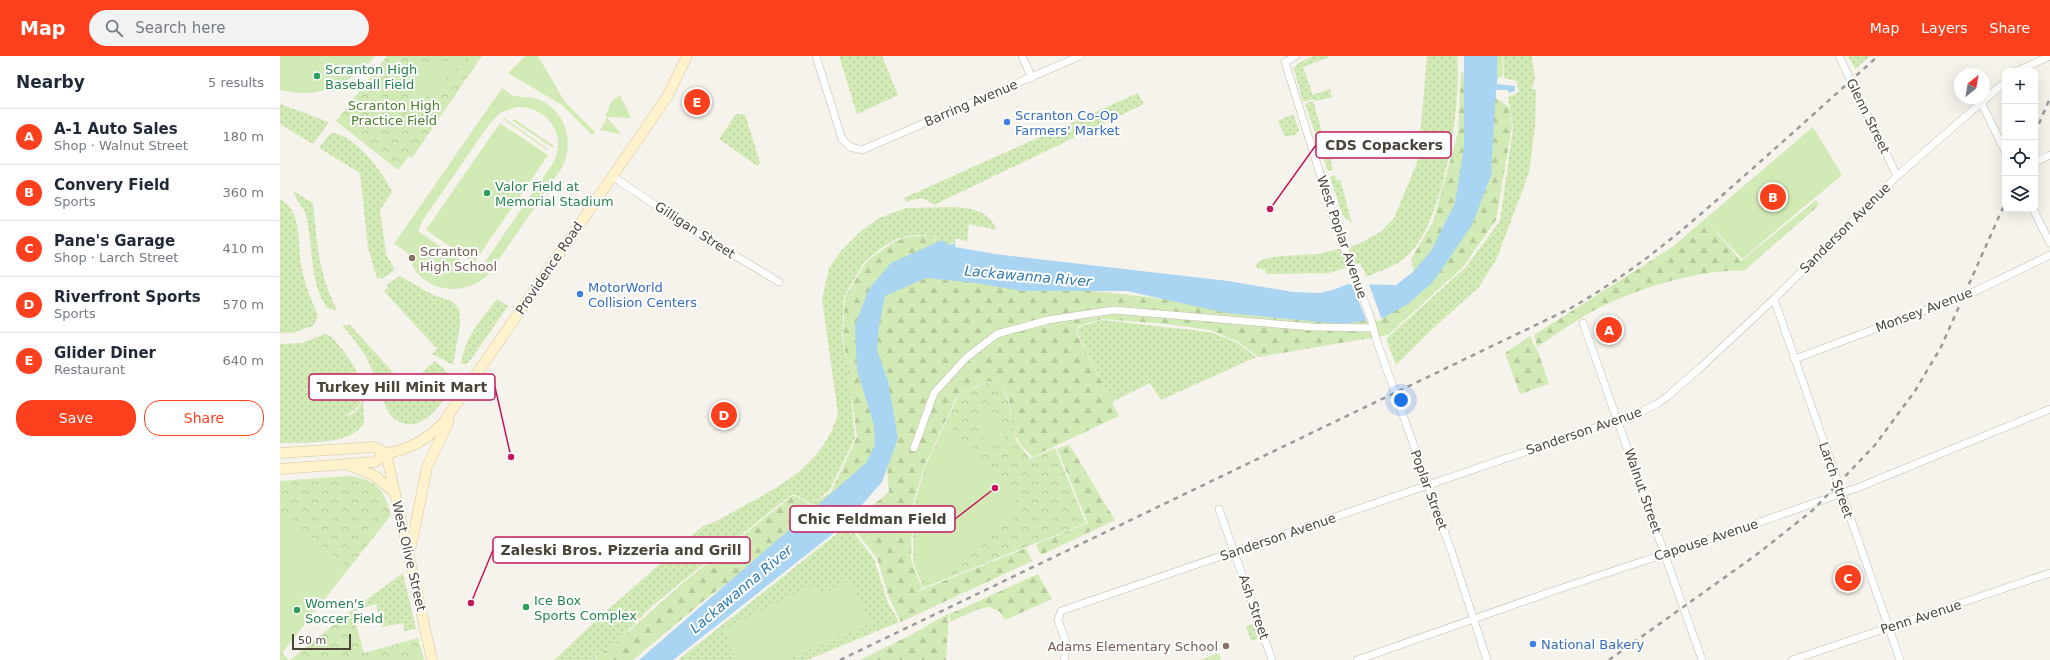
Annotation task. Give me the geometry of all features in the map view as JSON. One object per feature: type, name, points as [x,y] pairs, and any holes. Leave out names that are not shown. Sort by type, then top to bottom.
[{"type":"main road","name":"Providence Road","points":[[280,469],[375,462],[386,452],[403,449],[421,441],[443,423],[456,407],[667,97],[684,58]]},
{"type":"main road","points":[[410,555],[427,468],[456,407]]},
{"type":"main road","name":"Providence Road","points":[[280,453],[374,447],[386,452]]},
{"type":"main road","name":"West Olive Street","points":[[386,452],[432,660]]},
{"type":"main road","points":[[345,464],[375,476],[395,493]]},
{"type":"street","name":"Barring Avenue","points":[[816,56],[842,139],[850,147],[862,150],[1080,56]]},
{"type":"street","points":[[1022,56],[1032,78]]},
{"type":"street","name":"West Poplar Avenue","points":[[1296,56],[1285,62],[1338,231],[1371,319]]},
{"type":"street","name":"Glenn Street","points":[[1839,56],[1898,176]]},
{"type":"street","points":[[2024,68],[2050,56]]},
{"type":"street","name":"Sanderson Avenue","points":[[1990,94],[2002,84]]},
{"type":"street","name":"Sanderson Avenue","points":[[1064,660],[1068,645],[1058,620],[1061,611],[1649,408],[1669,395],[1774,300],[1898,176],[1979,104]]},
{"type":"street","points":[[1982,104],[2002,145]]},
{"type":"street","points":[[2038,161],[2050,155]]},
{"type":"street","name":"Gilligan Street","points":[[612,176],[694,231],[779,282]]},
{"type":"street","points":[[2035,212],[2050,242]]},
{"type":"street","name":"Monsey Avenue","points":[[1795,358],[1976,291],[2050,255]]},
{"type":"street","name":"Larch Street","points":[[1774,300],[1887,627],[1900,660]]},
{"type":"street","points":[[914,448],[934,393],[966,358],[997,334],[1048,320],[1114,310],[1312,327],[1373,328]]},
{"type":"street","name":"Poplar Street","points":[[1371,319],[1487,660]]},
{"type":"street","name":"Walnut Street","points":[[1583,323],[1702,660]]},
{"type":"street","name":"Capouse Avenue","points":[[1357,660],[1841,493],[2050,409]]},
{"type":"street","name":"Ash Street","points":[[1220,509],[1272,660]]},
{"type":"street","name":"Penn Avenue","points":[[1792,660],[2050,573]]},
{"type":"green space","name":"Scranton High Baseball Field","points":[[280,56],[375,56],[356,75],[333,88],[307,93],[294,93],[280,90]]},
{"type":"green space","name":"Scranton High Practice Field","points":[[387,56],[482,56],[412,158],[409,156],[398,170],[336,121]]},
{"type":"green space","points":[[525,56],[538,56],[565,102],[595,132],[592,135],[562,105],[508,73]]},
{"type":"green space","points":[[839,56],[882,56],[898,95],[857,114]]},
{"type":"green space","points":[[1313,56],[1328,56],[1329,60],[1327,58],[1303,67],[1313,95],[1330,89],[1332,97],[1303,102],[1294,69],[1297,64]]},
{"type":"green space","points":[[1427,56],[1457,56],[1458,77],[1453,131],[1448,162],[1431,218],[1420,240],[1403,260],[1367,277],[1360,263],[1329,273],[1266,274],[1265,270],[1257,268],[1256,264],[1263,259],[1281,256],[1318,254],[1359,244],[1382,231],[1394,218],[1418,160]]},
{"type":"green space","points":[[1490,56],[1502,56],[1503,75],[1496,80]]},
{"type":"green space","points":[[1503,56],[1532,56],[1535,79],[1532,88],[1536,90],[1535,127],[1529,173],[1497,258],[1479,287],[1396,365],[1386,339],[1466,267],[1500,221],[1513,128],[1508,97],[1519,92],[1516,81],[1504,78]]},
{"type":"green space","points":[[1848,56],[1870,56],[1855,69]]},
{"type":"green space","points":[[465,58],[465,60],[419,104],[402,69]]},
{"type":"green space","points":[[1461,72],[1509,107],[1512,127],[1496,220],[1463,267],[1388,335],[1258,357],[1237,341],[1210,330],[1168,324],[1102,319],[1078,326],[1076,331],[1119,416],[1032,457],[1018,440],[1014,431],[1009,400],[999,387],[989,381],[958,394],[924,467],[912,508],[911,560],[922,588],[916,592],[1026,548],[1032,561],[901,622],[888,595],[877,558],[850,524],[889,492],[887,469],[883,470],[707,598],[633,660],[593,660],[619,640],[685,581],[792,496],[796,496],[810,505],[831,492],[857,437],[843,336],[845,297],[867,261],[895,241],[912,236],[936,235],[933,247],[1084,290],[1256,309],[1416,284],[1411,259],[1433,222],[1458,132]]},
{"type":"green space","points":[[502,88],[513,96],[537,99],[556,111],[562,119],[568,139],[565,161],[560,171],[488,275],[471,286],[451,289],[442,288],[432,284],[416,272],[407,253],[394,244]],"holes":[[[516,107],[537,111],[545,116],[552,124],[556,132],[558,142],[557,152],[553,163],[485,262],[476,271],[418,231],[423,220],[490,123],[500,113]]]},
{"type":"green space","points":[[1138,93],[1144,104],[934,205],[923,199],[906,202],[904,198]]},
{"type":"green space","points":[[620,95],[631,118],[605,117],[611,102]]},
{"type":"green space","points":[[1313,101],[1323,136],[1317,138],[1305,104]]},
{"type":"green space","points":[[280,104],[329,122],[313,144],[280,124]]},
{"type":"green space","points":[[736,114],[745,114],[760,163],[757,166],[719,139]]},
{"type":"green space","points":[[1293,114],[1299,130],[1295,135],[1285,136],[1278,121]]},
{"type":"green space","points":[[504,118],[548,149],[547,150],[503,119]]},
{"type":"green space","points":[[607,118],[620,132],[620,134],[600,130]]},
{"type":"green space","points":[[514,119],[554,146],[553,148],[513,121]]},
{"type":"green space","name":"Valor Field at Memorial Stadium","points":[[500,123],[548,155],[474,263],[426,230]]},
{"type":"green space","points":[[1813,127],[1842,175],[1742,259],[1705,219]]},
{"type":"green space","points":[[332,133],[341,135],[350,140],[368,156],[392,192],[380,210],[386,254],[395,270],[382,279],[381,277],[377,279],[368,248],[360,173],[319,148]]},
{"type":"green space","points":[[1329,155],[1333,170],[1328,171],[1323,157]]},
{"type":"green space","points":[[1335,175],[1336,180],[1340,179],[1352,223],[1343,216],[1330,177]]},
{"type":"green space","points":[[293,191],[313,203],[319,258],[326,284],[337,309],[335,310],[327,308],[317,286],[312,263],[306,215]]},
{"type":"green space","points":[[280,199],[288,205],[296,221],[303,275],[318,316],[313,326],[293,333],[280,333]]},
{"type":"green space","points":[[1816,200],[1819,205],[1744,271],[1706,273],[1663,283],[1641,290],[1602,306],[1537,347],[1534,335],[1671,248],[1705,219],[1741,261]]},
{"type":"green space","points":[[949,207],[977,211],[989,218],[996,230],[969,224],[967,242],[956,238],[955,243],[953,242],[949,245],[942,240],[934,246],[936,235],[912,235],[894,240],[865,261],[844,297],[842,336],[849,377],[855,438],[829,491],[811,504],[796,495],[791,495],[675,587],[651,607],[619,640],[592,660],[554,660],[602,615],[703,526],[715,522],[771,491],[804,467],[818,452],[830,435],[838,414],[822,299],[829,268],[841,251],[860,232],[879,218],[906,208]]},
{"type":"green space","points":[[400,276],[433,295],[452,301],[459,309],[460,325],[453,365],[432,354],[437,349],[384,291],[388,288],[386,285]]},
{"type":"green space","points":[[497,299],[508,306],[469,362],[466,364],[461,364],[466,345],[474,329]]},
{"type":"green space","points":[[1102,320],[1210,332],[1236,342],[1256,357],[1161,400],[1150,383],[1112,402],[1077,331],[1079,327]]},
{"type":"green space","points":[[342,325],[350,325],[401,381],[407,376],[413,381],[435,361],[457,381],[442,403],[428,417],[421,422],[413,424],[405,424],[400,422],[393,418],[388,411],[366,358],[357,343]]},
{"type":"green space","points":[[325,334],[334,339],[347,356],[358,375],[361,385],[362,394],[360,403],[354,410],[344,416],[348,416],[357,410],[361,403],[363,395],[364,422],[358,430],[339,439],[314,442],[280,443],[280,344],[302,343]]},
{"type":"green space","points":[[1530,336],[1539,354],[1549,384],[1520,394],[1505,353]]},
{"type":"green space","points":[[989,382],[1000,387],[1008,400],[1016,440],[1030,459],[1055,448],[1086,523],[923,588],[913,561],[913,509],[925,467],[959,394]]},
{"type":"green space","points":[[996,411],[1006,442],[986,449],[976,417]]},
{"type":"green space","points":[[948,423],[1021,507],[1022,512],[926,584],[915,558],[916,521],[927,467]]},
{"type":"green space","points":[[1069,444],[1115,520],[1041,555],[1036,544],[1088,523],[1057,449]]},
{"type":"green space","points":[[348,476],[358,477],[377,486],[385,498],[391,515],[282,653],[289,660],[280,660],[280,481]]},
{"type":"green space","name":"Women's Soccer Field","points":[[280,512],[349,567],[280,653]]},
{"type":"green space","points":[[848,525],[874,559],[887,601],[899,622],[807,660],[678,660]]},
{"type":"green space","points":[[403,573],[416,629],[404,631],[403,623],[382,627],[376,604],[354,611],[352,610]]},
{"type":"green space","points":[[1038,574],[1052,599],[1005,620],[1000,612],[989,607],[976,610],[950,622],[950,614]]},
{"type":"green space","points":[[849,580],[871,623],[787,660],[736,660],[724,630],[815,584],[821,595]]},
{"type":"green space","points":[[352,610],[364,653],[418,638],[424,660],[290,660]]},
{"type":"green space","points":[[949,613],[946,660],[860,660],[911,635]]},
{"type":"green space","points":[[1253,624],[1258,639],[1251,641],[1246,627]]},
{"type":"green space","points":[[1219,653],[1221,660],[1199,660]]},
{"type":"water","name":"Lackawanna River","points":[[1464,56],[1497,56],[1497,84],[1515,86],[1515,91],[1509,93],[1508,90],[1496,90],[1491,176],[1472,225],[1433,282],[1408,304],[1383,318],[1343,324],[1226,313],[1127,291],[1022,291],[976,283],[926,278],[885,296],[879,326],[877,350],[888,381],[898,438],[882,482],[844,525],[673,660],[639,660],[866,463],[875,445],[874,425],[857,370],[855,325],[869,289],[891,263],[942,240],[949,245],[955,243],[955,247],[995,254],[1228,281],[1293,292],[1319,293],[1333,290],[1348,284],[1396,285],[1413,272],[1431,251],[1455,203],[1464,147]]},
{"type":"pier","points":[[1351,282],[1368,282],[1382,320],[1367,322]]},
{"type":"railway","points":[[840,660],[1569,309],[1595,294],[1642,261],[1708,208],[1878,56]]},
{"type":"railway","points":[[2038,126],[2050,98]]},
{"type":"railway","points":[[1609,660],[1756,555],[1813,510],[1875,445],[1915,391],[1941,347],[2002,210]]},
{"type":"place","name":"Scranton High Baseball Field","points":[[317,76]]},
{"type":"place","name":"Glider Diner","points":[[697,102]]},
{"type":"place","name":"Scranton Co-Op Farmers' Market","points":[[1007,122]]},
{"type":"place","name":"Valor Field at Memorial Stadium","points":[[487,193]]},
{"type":"place","name":"Convery Field","points":[[1773,197]]},
{"type":"place","name":"CDS Copackers","points":[[1270,209]]},
{"type":"place","name":"Scranton High School","points":[[412,258]]},
{"type":"place","name":"MotorWorld Collision Centers","points":[[580,294]]},
{"type":"place","name":"A-1 Auto Sales","points":[[1609,330]]},
{"type":"place","name":"Riverfront Sports","points":[[724,415]]},
{"type":"place","name":"Turkey Hill Minit Mart","points":[[511,457]]},
{"type":"place","name":"Chic Feldman Field","points":[[995,488]]},
{"type":"place","name":"Pane's Garage","points":[[1848,578]]},
{"type":"place","name":"Zaleski Bros. Pizzeria and Grill","points":[[471,603]]},
{"type":"place","name":"Ice Box Sports Complex","points":[[526,607]]},
{"type":"place","name":"Women's Soccer Field","points":[[297,610]]},
{"type":"place","name":"National Bakery","points":[[1533,644]]},
{"type":"place","name":"Adams Elementary School","points":[[1226,646]]}]
